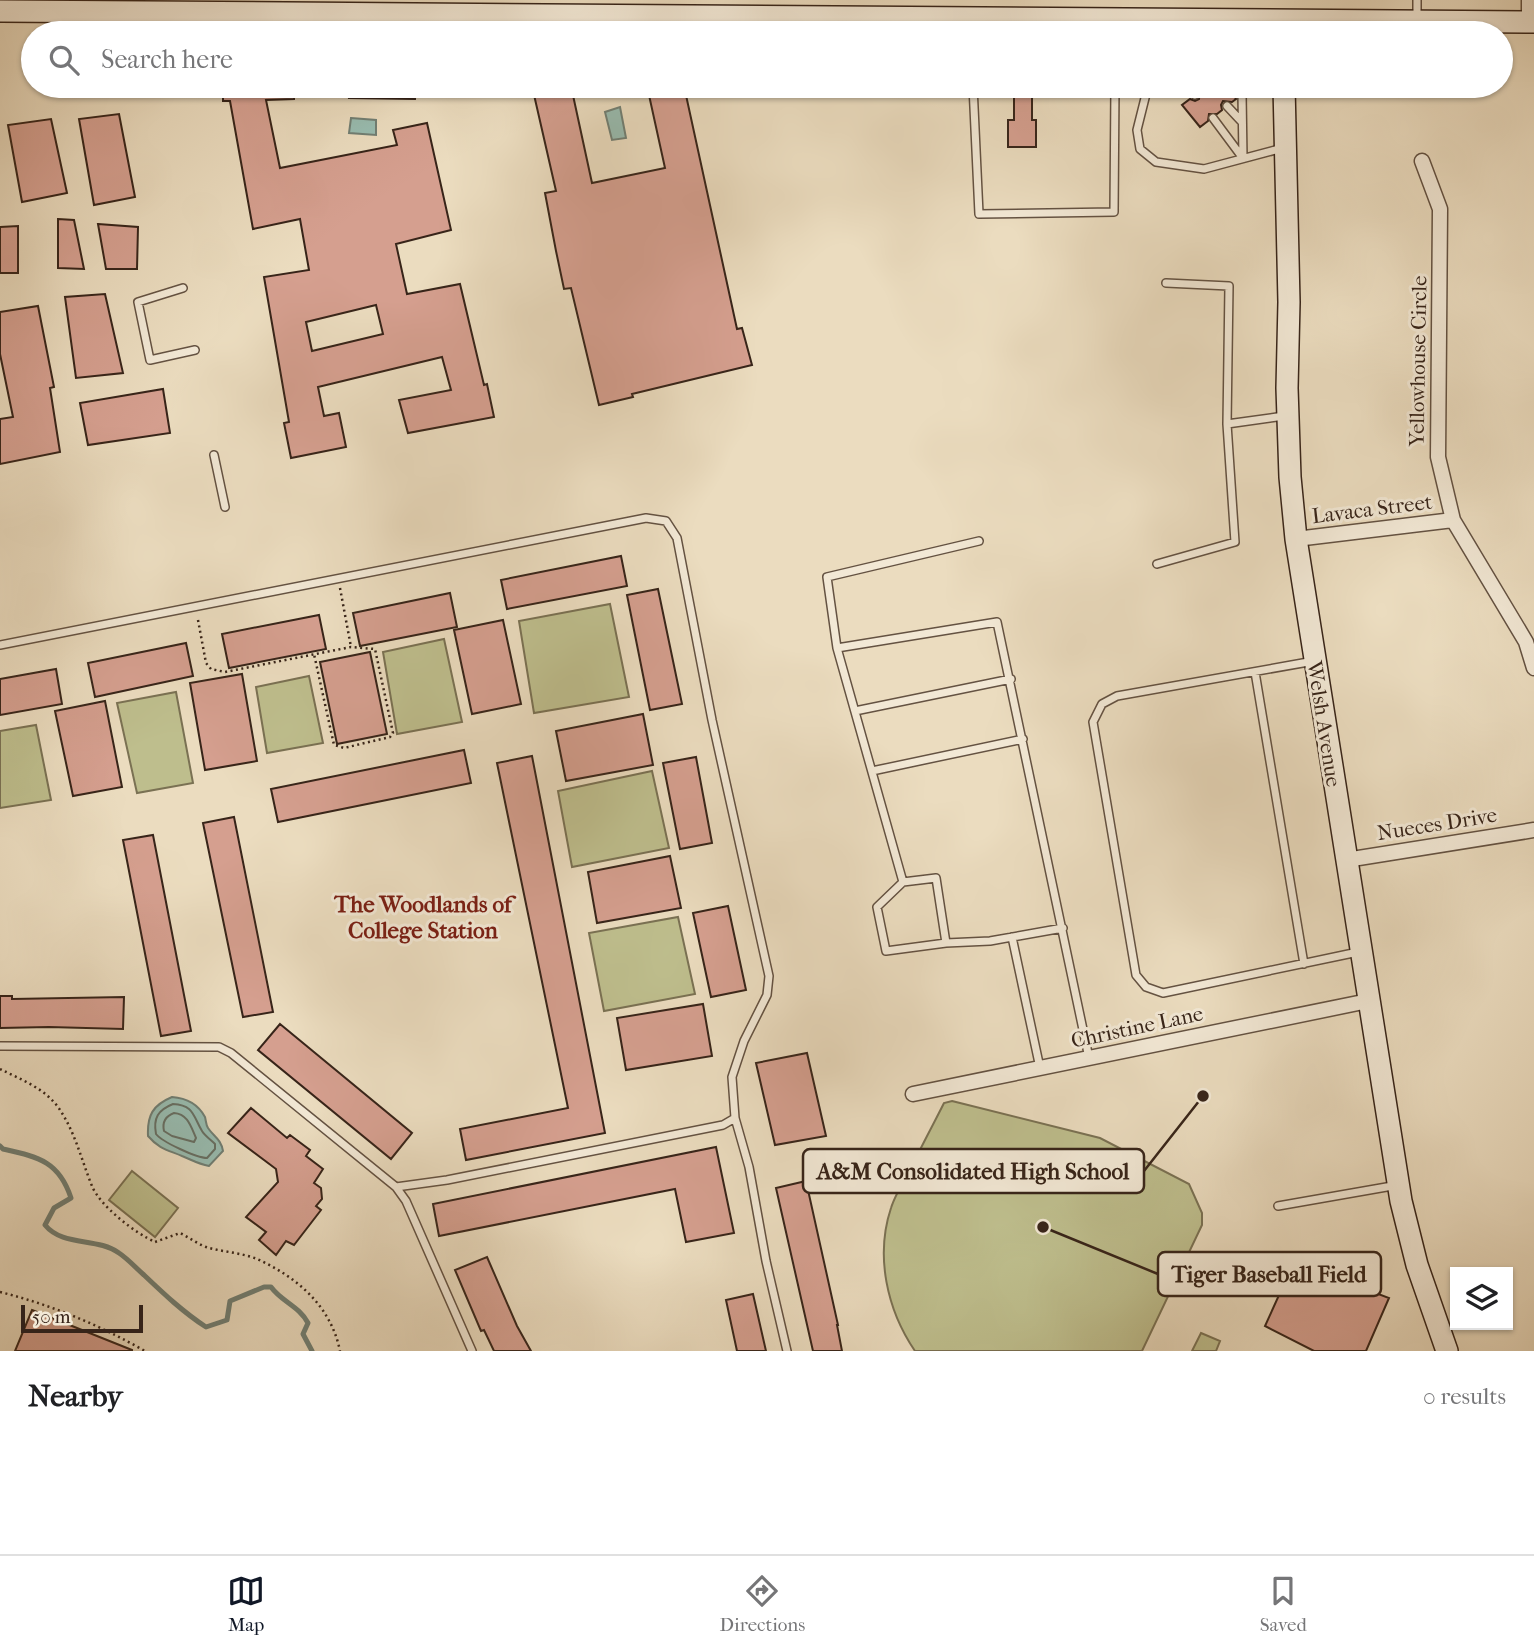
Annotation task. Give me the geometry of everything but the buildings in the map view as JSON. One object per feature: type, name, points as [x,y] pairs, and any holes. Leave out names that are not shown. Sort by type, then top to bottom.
[{"type":"main road","points":[[1186,21],[1417,10],[1532,22]]},
{"type":"main road","points":[[0,11],[970,21]]},
{"type":"main road","name":"Welsh Avenue","points":[[1284,98],[1289,302],[1288,415],[1296,539],[1398,1185],[1417,1265],[1447,1351]]},
{"type":"street","points":[[1529,0],[1532,22]]},
{"type":"street","name":"Yellowhouse Circle","points":[[1422,161],[1440,209],[1438,457],[1453,520],[1526,642],[1534,668]]},
{"type":"street","name":"Lavaca Street","points":[[1296,539],[1453,520]]},
{"type":"street","name":"Nueces Drive","points":[[1346,860],[1534,830]]},
{"type":"street","name":"Christine Lane","points":[[913,1094],[1368,1001]]},
{"type":"lane","points":[[974,98],[979,214],[1114,212],[1115,98]]},
{"type":"lane","points":[[1145,98],[1137,130],[1140,149],[1156,162],[1204,169],[1285,148]]},
{"type":"lane","points":[[1240,98],[1243,158]]},
{"type":"lane","points":[[1227,106],[1242,122]]},
{"type":"lane","points":[[1213,118],[1243,158]]},
{"type":"lane","points":[[1157,564],[1235,542],[1227,424],[1229,286],[1166,283]]},
{"type":"lane","points":[[183,288],[138,302],[150,360],[195,350]]},
{"type":"lane","points":[[1227,424],[1288,415]]},
{"type":"lane","points":[[214,455],[225,507]]},
{"type":"lane","points":[[0,645],[646,517],[666,522],[677,538],[712,720],[769,976],[767,995],[744,1041],[732,1077],[735,1118],[749,1167],[766,1261],[787,1351]]},
{"type":"lane","points":[[903,882],[837,648],[827,577],[979,541]]},
{"type":"lane","points":[[837,648],[997,622],[1089,1058]]},
{"type":"lane","points":[[1315,661],[1117,696],[1102,704],[1093,722],[1136,975],[1146,987],[1163,993],[1360,951]]},
{"type":"lane","points":[[1255,672],[1304,964]]},
{"type":"lane","points":[[855,711],[1011,679]]},
{"type":"lane","points":[[872,771],[1023,739]]},
{"type":"lane","points":[[946,943],[936,878],[903,882],[877,907],[886,951],[946,943],[990,941],[1063,928]]},
{"type":"lane","points":[[1012,937],[1040,1068]]},
{"type":"lane","points":[[0,1046],[219,1047],[244,1062],[396,1186],[406,1201],[472,1351]]},
{"type":"lane","points":[[396,1186],[447,1180],[723,1125],[735,1118]]},
{"type":"lane","points":[[1278,1206],[1398,1185]]},
{"type":"path","points":[[338,578],[351,647]]},
{"type":"path","points":[[195,606],[206,663],[211,670],[225,672],[314,654],[351,647],[374,649],[393,733],[390,737],[344,748],[334,745],[314,654]]},
{"type":"path","points":[[0,1069],[39,1089],[57,1106],[81,1150],[93,1188],[112,1210],[142,1236],[155,1242],[180,1233],[206,1247],[255,1258],[298,1282],[323,1309],[337,1336],[340,1351]]},
{"type":"path","points":[[0,1292],[29,1299],[104,1327],[145,1351]]},
{"type":"green space","points":[[610,604],[629,697],[534,713],[519,621]]},
{"type":"green space","points":[[444,639],[462,722],[397,734],[383,652]]},
{"type":"green space","points":[[309,676],[323,743],[267,753],[256,687]]},
{"type":"green space","points":[[176,692],[193,783],[137,793],[117,703]]},
{"type":"green space","points":[[36,725],[51,800],[0,808],[0,731]]},
{"type":"green space","points":[[652,771],[669,848],[572,867],[558,791]]},
{"type":"green space","points":[[678,917],[695,994],[604,1011],[589,933]]},
{"type":"green space","points":[[952,1101],[1100,1138],[1189,1184],[1202,1213],[1202,1225],[1142,1351],[915,1351],[897,1318],[891,1300],[884,1264],[886,1226],[897,1193],[944,1103]]},
{"type":"green space","points":[[132,1171],[178,1208],[155,1237],[109,1200]]},
{"type":"green space","points":[[1201,1333],[1220,1341],[1216,1351],[1192,1351]]},
{"type":"water","points":[[620,107],[626,138],[612,140],[605,112]]},
{"type":"water","points":[[351,118],[376,120],[376,135],[349,133]]},
{"type":"water","points":[[172,1097],[195,1105],[221,1144],[223,1151],[209,1166],[164,1149],[148,1136],[150,1117],[156,1107]]},
{"type":"waterway","points":[[0,1146],[37,1158],[60,1176],[71,1198],[54,1208],[45,1225],[52,1232],[101,1245],[119,1253],[206,1327],[227,1320],[230,1301],[264,1287],[271,1287],[308,1323],[303,1334],[312,1351]]},
{"type":"place","name":"A&M Consolidated High School","points":[[1203,1096]]},
{"type":"place","name":"Tiger Baseball Field","points":[[1043,1227]]},
{"type":"district","name":"The Woodlands of College Station","points":[[423,917]]}]
